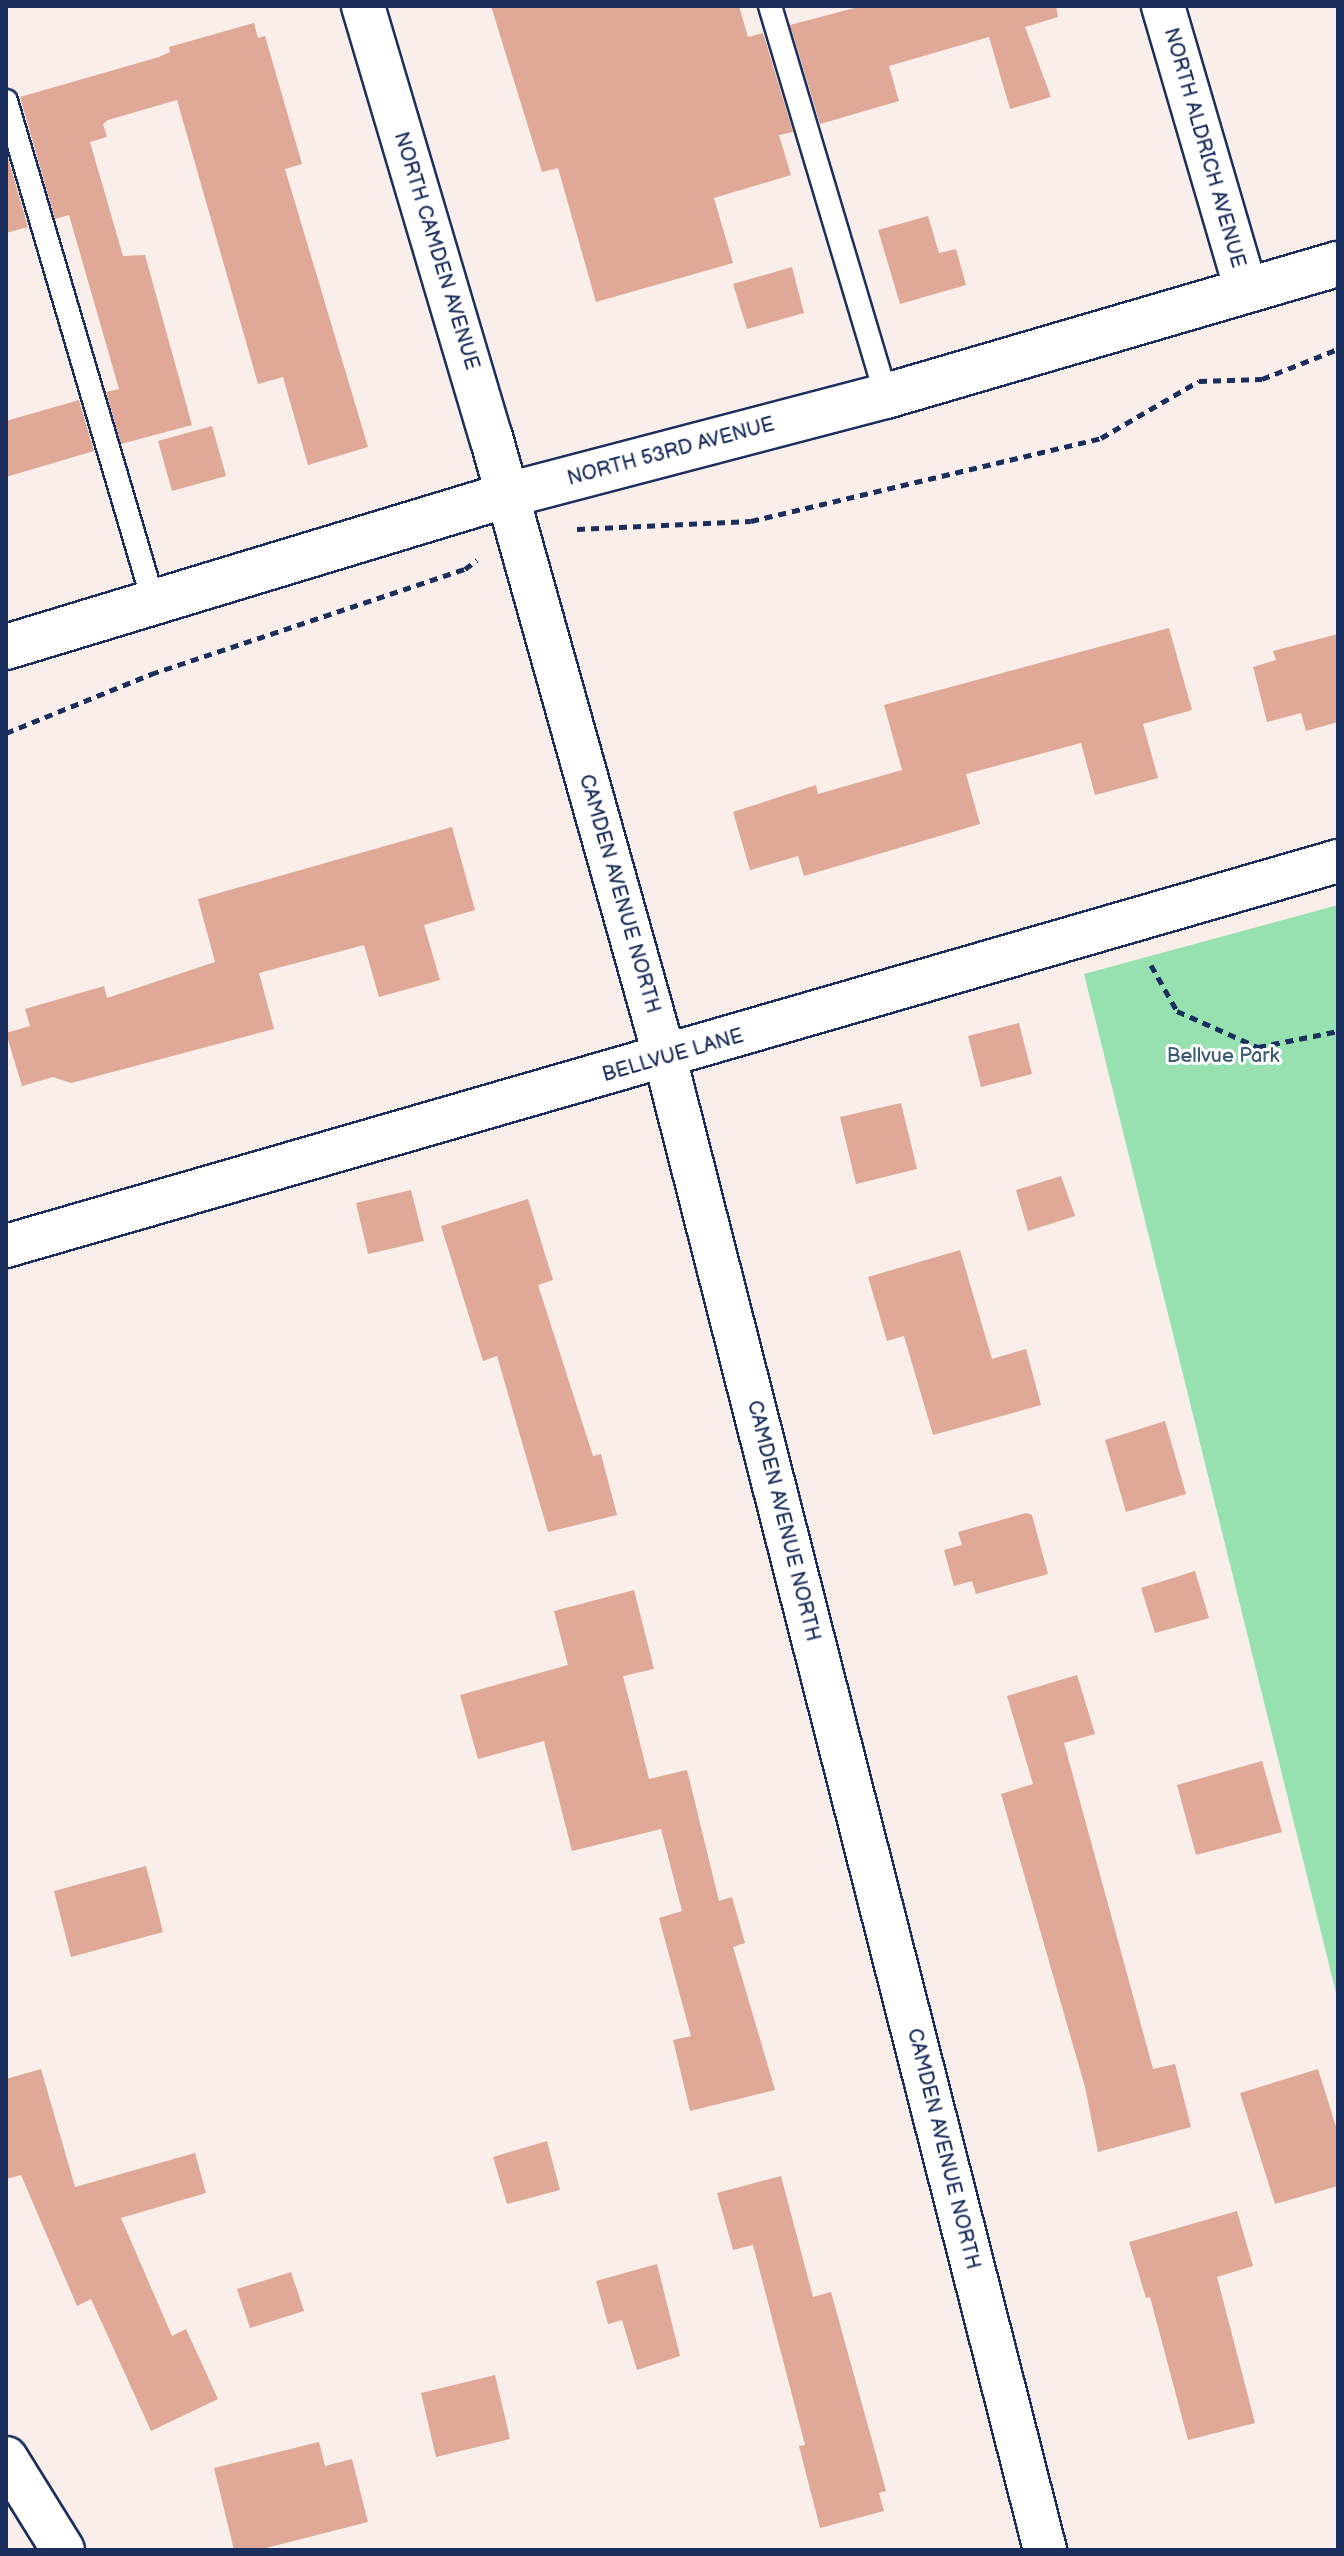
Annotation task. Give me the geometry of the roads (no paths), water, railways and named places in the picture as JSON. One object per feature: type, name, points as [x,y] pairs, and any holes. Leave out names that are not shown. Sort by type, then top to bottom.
[{"type":"street","name":"NORTH CAMDEN AVENUE","points":[[363,6],[491,437],[504,496]]},
{"type":"street","name":"NORTH ALDRICH AVENUE","points":[[1163,6],[1246,290]]},
{"type":"street","name":"NORTH 53RD AVENUE","points":[[6,647],[504,496],[886,396],[1338,264]]},
{"type":"street","name":"CAMDEN AVENUE NORTH","points":[[504,496],[521,541],[665,1058],[1045,2550]]},
{"type":"street","name":"BELLVUE LANE","points":[[6,1246],[1338,861]]},
{"type":"street","points":[[6,2458],[63,2550]]},
{"type":"lane","points":[[770,6],[886,396]]},
{"type":"lane","points":[[6,101],[154,604]]},
{"type":"park label","name":"Bellvue Park","points":[[1223,1056]]}]
